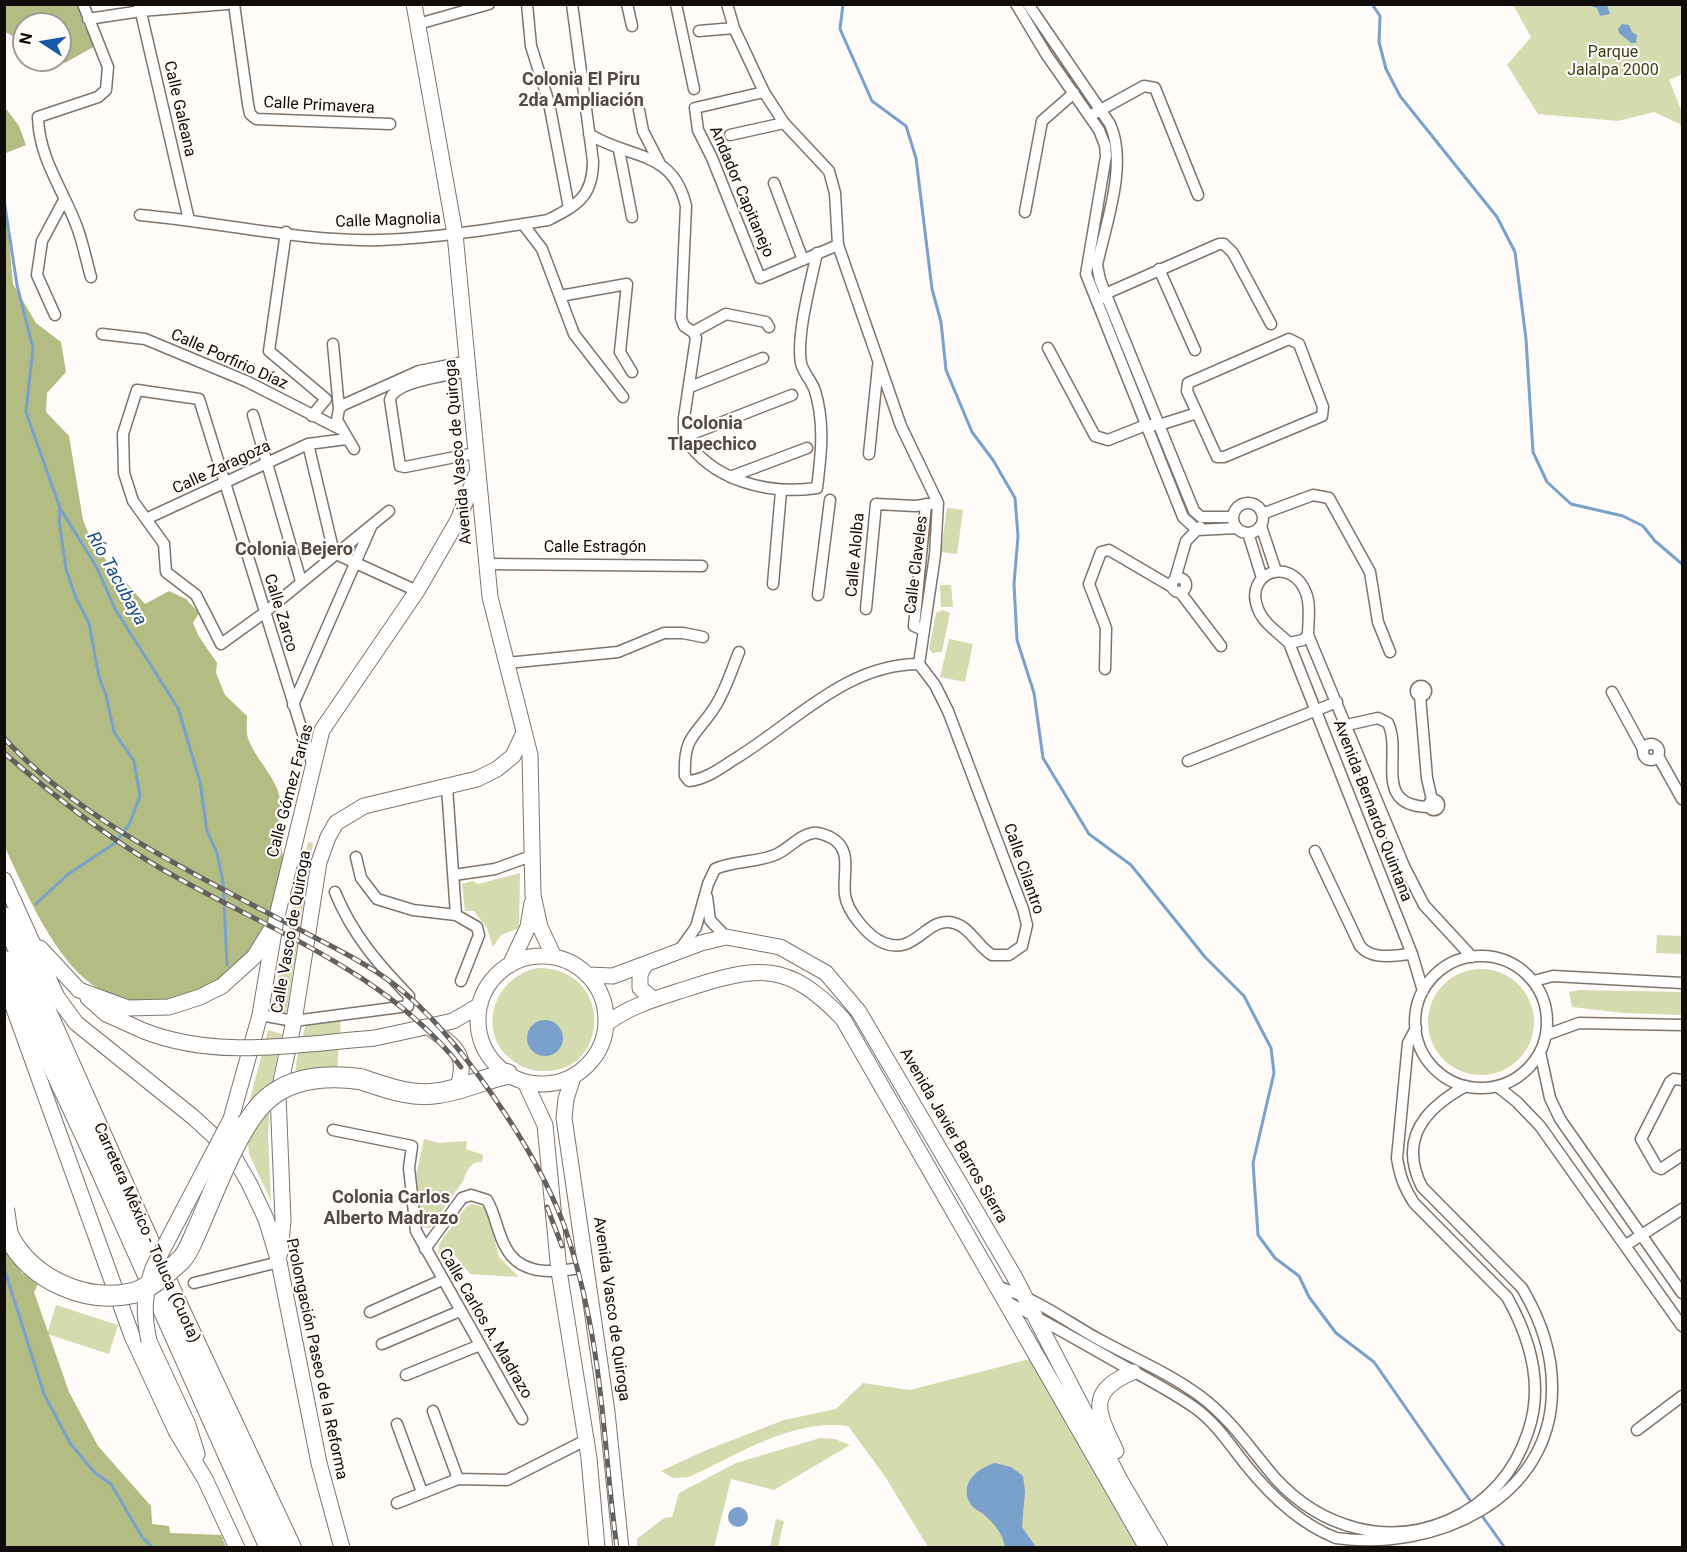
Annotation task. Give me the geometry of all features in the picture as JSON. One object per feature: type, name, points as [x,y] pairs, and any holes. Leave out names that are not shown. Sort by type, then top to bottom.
[{"type":"highway","name":"Carretera México - Toluca (Cuota)","points":[[4,917],[176,1300],[291,1548]]},
{"type":"highway","name":"Carretera México - Toluca (Cuota)","points":[[4,962],[69,1099],[270,1548]]},
{"type":"highway","points":[[4,1210],[9,1236],[32,1267],[55,1282],[90,1295],[135,1292],[161,1278],[184,1257],[251,1118],[264,1101],[278,1090],[308,1080],[336,1076],[360,1079],[392,1090],[422,1094],[457,1089],[507,1074]]},
{"type":"street","points":[[83,4],[87,19],[108,67],[106,90],[98,98],[38,117],[38,133],[45,159],[76,227],[91,277]]},
{"type":"street","points":[[87,19],[140,8],[227,4]]},
{"type":"street","name":"Calle Primavera","points":[[234,4],[248,104],[250,114],[256,119],[390,124]]},
{"type":"street","name":"Avenida Vasco de Quiroga","points":[[414,4],[455,234],[470,366],[475,453],[492,607],[523,735],[530,755],[533,894],[540,927],[554,957]]},
{"type":"street","points":[[418,24],[489,4]]},
{"type":"street","points":[[527,4],[531,46],[549,103],[569,208]]},
{"type":"street","points":[[572,4],[590,134],[620,150],[659,162]]},
{"type":"street","points":[[627,4],[632,26]]},
{"type":"street","points":[[676,4],[694,89]]},
{"type":"street","name":"Calle Claveles","points":[[727,4],[734,28],[764,92],[784,123],[829,171],[835,193],[838,245],[910,448],[938,503],[938,532],[919,664]]},
{"type":"street","points":[[1016,4],[1046,54],[1074,93],[1114,133],[1118,158],[1097,265],[1105,294],[1194,511],[1201,517],[1233,517]]},
{"type":"street","points":[[1028,4],[1068,62],[1095,113],[1106,145],[1106,156],[1086,264],[1088,282],[1183,517],[1197,530],[1237,528],[1248,533],[1262,578],[1276,571],[1261,526],[1260,509],[1250,503],[1238,507],[1233,517],[1237,528]]},
{"type":"street","name":"Calle Galeana","points":[[140,8],[189,220]]},
{"type":"street","points":[[699,31],[734,28]]},
{"type":"street","points":[[1046,54],[1057,48]]},
{"type":"street","points":[[1056,68],[1068,62]]},
{"type":"street","points":[[1095,113],[1144,86],[1155,88],[1198,195]]},
{"type":"street","name":"Andador Capitanejo","points":[[764,92],[695,108],[698,130],[712,158],[760,278],[803,260]]},
{"type":"street","points":[[1026,212],[1042,121],[1074,93]]},
{"type":"street","points":[[639,111],[643,131],[659,162],[677,182],[686,206],[681,318],[684,326],[693,332],[696,338],[684,418],[684,437],[699,457],[730,477],[781,491],[817,488],[822,442],[818,402],[815,389],[801,364],[806,311],[817,253]]},
{"type":"street","points":[[730,135],[784,123]]},
{"type":"street","name":"Calle Magnolia","points":[[140,215],[326,238],[379,240],[455,234],[548,220],[569,208],[588,192],[593,181],[590,134]]},
{"type":"street","points":[[620,150],[632,216]]},
{"type":"street","points":[[774,183],[803,260],[838,245]]},
{"type":"street","points":[[55,315],[37,275],[42,241],[64,200]]},
{"type":"street","points":[[523,224],[542,249],[574,334],[623,397]]},
{"type":"street","points":[[286,232],[269,351],[326,399],[312,416]]},
{"type":"street","points":[[1098,305],[1105,294],[1159,268],[1224,244],[1233,253],[1271,324]]},
{"type":"street","points":[[1159,268],[1196,350]]},
{"type":"street","points":[[560,296],[627,284],[620,352],[632,372]]},
{"type":"street","points":[[693,332],[726,314],[766,322],[769,327]]},
{"type":"street","name":"Calle Porfirio Díaz","points":[[102,334],[146,339],[246,381],[340,429]]},
{"type":"street","points":[[1289,339],[1299,344],[1323,407],[1319,419],[1221,458],[1215,455],[1197,413],[1187,391],[1190,380],[1289,339]]},
{"type":"street","points":[[333,344],[339,409],[337,420],[340,429],[354,449]]},
{"type":"street","points":[[1048,348],[1095,436],[1108,440],[1146,425],[1159,425],[1197,413]]},
{"type":"street","points":[[690,387],[764,358]]},
{"type":"street","points":[[868,454],[878,362]]},
{"type":"street","points":[[339,409],[364,394],[419,371],[470,366]]},
{"type":"street","points":[[470,366],[410,384],[394,392],[390,400],[400,466],[475,453]]},
{"type":"street","name":"Calle Zarco","points":[[148,518],[134,501],[127,487],[122,461],[123,434],[137,390],[199,399],[292,705],[314,766]]},
{"type":"street","points":[[684,437],[792,395]]},
{"type":"street","points":[[253,415],[301,581]]},
{"type":"street","name":"Calle Zaragoza","points":[[148,518],[308,444],[347,439]]},
{"type":"street","points":[[308,444],[334,553]]},
{"type":"street","points":[[730,477],[807,448]]},
{"type":"street","name":"Calle Gómez Farías","points":[[205,1479],[188,1425],[149,1341],[144,1315],[145,1292],[153,1268],[231,1119],[260,1015],[276,920],[322,730],[417,591],[458,520],[477,472]]},
{"type":"street","points":[[773,584],[781,491]]},
{"type":"street","points":[[1262,514],[1313,495],[1329,498],[1370,572],[1378,622],[1390,652]]},
{"type":"street","points":[[818,595],[830,500]]},
{"type":"street","points":[[924,630],[914,626],[926,504],[938,503]]},
{"type":"street","name":"Calle Alolba","points":[[866,609],[876,504],[926,504]]},
{"type":"street","points":[[148,518],[164,544],[166,572],[170,578],[196,595],[221,644],[264,613],[334,553],[389,511]]},
{"type":"street","points":[[1176,586],[1186,541],[1208,518]]},
{"type":"street","points":[[292,705],[372,525]]},
{"type":"street","points":[[1248,533],[1261,526]]},
{"type":"street","points":[[1106,669],[1106,628],[1089,584],[1101,552],[1109,550],[1176,586],[1221,646]]},
{"type":"street","points":[[334,553],[417,591]]},
{"type":"street","name":"Calle Estragón","points":[[488,564],[702,566]]},
{"type":"street","name":"Avenida Bernardo Quintana","points":[[1276,571],[1285,571],[1302,584],[1308,596],[1308,636],[1404,866],[1424,904],[1472,957]]},
{"type":"street","name":"Avenida Bernardo Quintana","points":[[1262,578],[1256,588],[1257,608],[1261,616],[1289,644],[1412,954],[1423,991]]},
{"type":"street","points":[[507,663],[618,652],[664,633],[683,633],[703,637]]},
{"type":"street","points":[[1289,644],[1308,636]]},
{"type":"street","points":[[739,652],[718,703],[689,739],[684,769],[685,776],[690,781],[707,777],[766,739],[803,710],[860,676],[881,667],[919,664]]},
{"type":"street","name":"Calle Cilantro","points":[[679,952],[696,927],[715,869],[777,854],[803,836],[821,833],[838,842],[844,851],[845,895],[848,907],[883,943],[902,946],[940,923],[948,922],[965,928],[992,955],[1009,956],[1022,946],[1027,925],[1013,876],[948,711],[935,685],[919,664]]},
{"type":"street","points":[[1612,692],[1643,748],[1646,759],[1654,760],[1658,756],[1683,799]]},
{"type":"street","points":[[1347,725],[1378,718],[1388,723],[1392,731],[1393,786],[1401,801],[1413,807],[1431,804],[1420,696]]},
{"type":"street","points":[[1188,761],[1337,702]]},
{"type":"street","name":"Calle Vasco de Quiroga","points":[[279,1262],[283,1220],[278,1095],[294,1021],[319,862],[328,837],[336,823],[364,806],[477,779],[497,769],[513,756],[523,735]]},
{"type":"street","points":[[447,787],[456,915]]},
{"type":"street","points":[[1315,851],[1365,953],[1378,956],[1412,954]]},
{"type":"street","points":[[454,875],[495,869],[531,856]]},
{"type":"street","points":[[356,858],[361,878],[377,899],[413,910],[456,915],[477,927],[479,936],[460,981]]},
{"type":"street","name":"Prolongación Paseo de la Reforma","points":[[4,880],[57,997],[76,1023],[193,1117],[231,1152],[266,1219],[279,1262],[319,1463],[342,1548]]},
{"type":"street","points":[[260,1015],[294,1021],[410,1004],[409,996],[371,956],[355,933],[335,892]]},
{"type":"street","name":"Avenida Vasco de Quiroga","points":[[510,965],[528,927],[533,894]]},
{"type":"street","points":[[706,894],[710,920],[726,937]]},
{"type":"street","points":[[79,990],[128,1008],[169,1007],[200,997],[222,986],[254,957],[276,920]]},
{"type":"street","name":"Avenida Javier Barros Sierra","points":[[587,975],[613,976],[726,937],[780,947],[826,973],[844,991],[859,1012],[1024,1295],[1153,1544]]},
{"type":"street","points":[[32,938],[79,990],[106,1014],[144,1031],[190,1046],[228,1049],[375,1038],[430,1028],[453,1021],[480,1005]]},
{"type":"street","points":[[1485,955],[1504,959],[1520,968],[1534,981],[1543,997],[1547,1016],[1546,1035],[1540,1052],[1529,1068],[1514,1080],[1497,1086],[1466,1086],[1443,1076],[1429,1062],[1420,1046],[1416,1028],[1417,1009],[1423,991],[1434,976],[1449,964],[1485,955]]},
{"type":"street","points":[[531,957],[554,957],[572,964],[587,975],[602,997],[606,1023],[603,1040],[596,1054],[573,1077],[549,1084],[525,1082],[507,1074],[492,1061],[482,1044],[478,1024],[480,1005],[491,982],[510,965],[531,957]]},
{"type":"street","points":[[645,964],[640,974],[640,988],[653,999]]},
{"type":"street","points":[[606,1023],[623,1012],[653,999],[748,971],[782,975],[802,982],[821,996],[843,1019],[996,1286],[1153,1544]]},
{"type":"street","points":[[1534,981],[1555,976],[1683,983]]},
{"type":"street","points":[[4,981],[132,1335],[176,1431],[205,1479],[237,1548]]},
{"type":"street","points":[[1546,1035],[1579,1023],[1683,1025]]},
{"type":"street","points":[[430,1028],[456,1048],[461,1056],[462,1075],[457,1089]]},
{"type":"street","points":[[996,1286],[1024,1295],[1199,1395],[1235,1426],[1277,1480],[1294,1497],[1321,1515],[1361,1530],[1406,1533],[1433,1527],[1484,1499],[1506,1477],[1522,1451],[1531,1424],[1536,1390],[1532,1358],[1516,1314],[1507,1297],[1414,1203],[1405,1189],[1397,1158],[1408,1043],[1416,1028]]},
{"type":"street","points":[[1540,1052],[1545,1081],[1560,1119],[1683,1293]]},
{"type":"street","name":"Avenida Vasco de Quiroga","points":[[573,1077],[566,1099],[564,1118],[607,1412],[621,1548]]},
{"type":"street","points":[[1683,1080],[1670,1082],[1641,1139],[1657,1167],[1661,1169],[1683,1155]]},
{"type":"street","points":[[525,1082],[545,1125],[559,1271],[586,1440],[597,1548]]},
{"type":"street","points":[[1005,1301],[1196,1408],[1225,1437],[1269,1492],[1315,1528],[1358,1544],[1396,1547],[1435,1541],[1465,1530],[1496,1509],[1519,1485],[1536,1456],[1547,1428],[1552,1392],[1549,1354],[1534,1308],[1522,1288],[1422,1187],[1414,1166],[1416,1135],[1423,1119],[1444,1098],[1466,1086]]},
{"type":"street","points":[[1497,1086],[1517,1102],[1540,1126],[1683,1326]]},
{"type":"street","name":"Calle Carlos A. Madrazo","points":[[333,1130],[412,1146],[409,1168],[412,1218],[425,1249],[522,1419]]},
{"type":"street","points":[[425,1249],[462,1198],[471,1195],[487,1200],[492,1208],[505,1248],[524,1266],[540,1271],[586,1267]]},
{"type":"street","points":[[1626,1245],[1683,1209]]},
{"type":"street","points":[[195,1283],[279,1262]]},
{"type":"street","points":[[370,1312],[442,1280]]},
{"type":"street","points":[[382,1344],[460,1311]]},
{"type":"street","points":[[406,1375],[480,1346]]},
{"type":"street","points":[[1133,1372],[1120,1378],[1105,1390],[1099,1413],[1153,1544]]},
{"type":"street","points":[[1637,1430],[1683,1396]]},
{"type":"street","points":[[433,1411],[458,1479]]},
{"type":"street","points":[[397,1425],[422,1492]]},
{"type":"street","points":[[397,1503],[458,1479],[507,1480],[586,1440]]},
{"type":"green space","points":[[4,5],[77,5],[95,46],[72,59],[72,12],[12,12],[12,36],[5,32]]},
{"type":"green space","name":"Parque Jalalpa 2000","points":[[1513,5],[1682,5],[1682,74],[1669,80],[1682,112],[1682,130],[1680,124],[1654,112],[1618,121],[1538,114],[1507,65],[1531,37]]},
{"type":"green space","points":[[4,106],[19,126],[26,145],[6,153],[5,198],[13,284],[36,323],[61,342],[66,372],[47,393],[46,412],[69,436],[83,520],[93,545],[145,604],[169,591],[186,599],[199,613],[193,623],[198,635],[217,663],[216,673],[225,695],[247,716],[248,738],[275,784],[280,799],[278,831],[283,862],[273,906],[260,939],[238,965],[219,980],[197,991],[174,998],[151,1001],[127,999],[105,992],[85,979],[49,935],[5,847]]},
{"type":"green space","points":[[947,508],[963,510],[957,554],[941,552]]},
{"type":"green space","points":[[940,585],[951,585],[953,607],[941,607]]},
{"type":"green space","points":[[943,610],[950,613],[942,652],[932,653],[929,649],[936,613]]},
{"type":"green space","points":[[949,639],[973,644],[965,682],[940,677]]},
{"type":"green space","points":[[308,842],[313,843],[286,1015],[275,1011],[272,1006]]},
{"type":"green space","points":[[520,873],[519,928],[501,935],[493,947],[487,928],[474,911],[465,911],[462,884],[473,881],[478,884]]},
{"type":"green space","points":[[1657,935],[1682,936],[1682,954],[1656,953]]},
{"type":"green space","points":[[538,968],[563,973],[580,984],[591,1001],[594,1020],[591,1039],[582,1056],[565,1067],[543,1071],[528,1069],[510,1059],[497,1043],[493,1029],[496,1002],[503,990],[524,972]]},
{"type":"green space","points":[[1481,969],[1501,973],[1518,985],[1530,1002],[1534,1022],[1530,1042],[1518,1059],[1501,1071],[1481,1075],[1461,1071],[1444,1059],[1432,1042],[1428,1022],[1432,1002],[1444,985],[1461,973]]},
{"type":"green space","points":[[1580,990],[1682,992],[1682,1015],[1623,1013],[1572,1007],[1569,992]]},
{"type":"green space","points":[[340,1018],[338,1074],[293,1091],[297,1058],[306,1024]]},
{"type":"green space","points":[[268,1030],[282,1034],[271,1086],[268,1136],[271,1201],[249,1154],[246,1115]]},
{"type":"green space","points":[[424,1139],[439,1143],[467,1141],[466,1149],[483,1155],[482,1162],[474,1163],[468,1169],[463,1181],[430,1228],[422,1227],[416,1175]]},
{"type":"green space","points":[[472,1204],[484,1207],[488,1213],[499,1257],[519,1277],[470,1274],[449,1248],[438,1254],[439,1244],[466,1207]]},
{"type":"green space","points":[[4,1245],[22,1273],[38,1284],[34,1292],[69,1392],[98,1446],[151,1506],[152,1524],[169,1526],[170,1533],[221,1535],[226,1547],[5,1547]]},
{"type":"green space","points":[[56,1305],[118,1325],[109,1354],[47,1334]]},
{"type":"green space","points":[[1030,1359],[1139,1547],[928,1547],[884,1475],[848,1426],[827,1425],[786,1433],[766,1440],[689,1477],[673,1478],[661,1471],[704,1451],[784,1420],[836,1409],[863,1383],[910,1390]]},
{"type":"green space","points":[[820,1438],[835,1439],[850,1445],[774,1490],[731,1479],[714,1547],[637,1547],[637,1539],[664,1518],[672,1517],[679,1493],[736,1463]]},
{"type":"green space","points":[[776,1519],[784,1521],[778,1547],[770,1547]]},
{"type":"water","points":[[1607,5],[1610,14],[1600,16],[1597,8],[1591,6]]},
{"type":"water","points":[[1622,24],[1629,25],[1632,32],[1637,35],[1636,43],[1631,43],[1619,33],[1618,29]]},
{"type":"water","points":[[545,1020],[557,1026],[563,1038],[557,1050],[545,1056],[533,1050],[527,1038],[533,1026]]},
{"type":"water","points":[[995,1463],[1011,1467],[1023,1476],[1025,1491],[1022,1527],[1036,1547],[1005,1547],[1000,1532],[994,1524],[971,1505],[967,1490],[971,1478],[988,1465]]},
{"type":"water","points":[[738,1507],[745,1510],[748,1517],[745,1524],[738,1527],[731,1524],[728,1517],[731,1510]]},
{"type":"waterway","points":[[843,4],[840,29],[872,101],[906,126],[916,158],[932,289],[941,322],[946,370],[972,432],[993,460],[1015,498],[1018,536],[1014,584],[1017,640],[1034,693],[1043,758],[1089,834],[1131,865],[1205,957],[1244,996],[1271,1048],[1274,1073],[1253,1163],[1258,1235],[1275,1258],[1299,1276],[1309,1297],[1336,1333],[1374,1362],[1472,1503]]},
{"type":"waterway","points":[[1372,4],[1380,16],[1379,42],[1386,69],[1400,96],[1497,217],[1515,252],[1526,339],[1533,452],[1547,482],[1571,504],[1623,516],[1643,526],[1655,541],[1682,564]]},
{"type":"waterway","name":"Río Tacubaya","points":[[4,200],[17,285],[33,348],[26,412],[60,508],[97,568],[115,609],[178,708],[200,782],[207,831],[217,853],[223,882],[227,965]]},
{"type":"waterway","points":[[36,904],[67,875],[115,843],[129,825],[140,796],[134,761],[114,732],[106,695],[99,677],[89,623],[76,598],[66,569],[59,520],[60,509]]},
{"type":"waterway","points":[[4,1268],[44,1394],[70,1443],[95,1473],[111,1484],[142,1537],[153,1548]]},
{"type":"waterway","points":[[1480,1513],[1505,1548]]},
{"type":"railway","points":[[4,738],[34,767],[102,820],[178,865],[383,976],[419,1006],[469,1063],[493,1095],[535,1163],[564,1225],[571,1247],[593,1343],[617,1548]]},
{"type":"railway","points":[[4,753],[68,806],[137,854],[185,882],[297,940],[368,983],[401,1007],[433,1035],[461,1067]]},
{"type":"railway","points":[[547,1207],[562,1246]]},
{"type":"district","name":"Colonia El Piru 2da Ampliación","points":[[581,90]]},
{"type":"district","name":"Colonia Tlapechico","points":[[712,434]]},
{"type":"district","name":"Colonia Bejero","points":[[294,550]]},
{"type":"district","name":"Colonia Carlos Alberto Madrazo","points":[[391,1208]]}]
